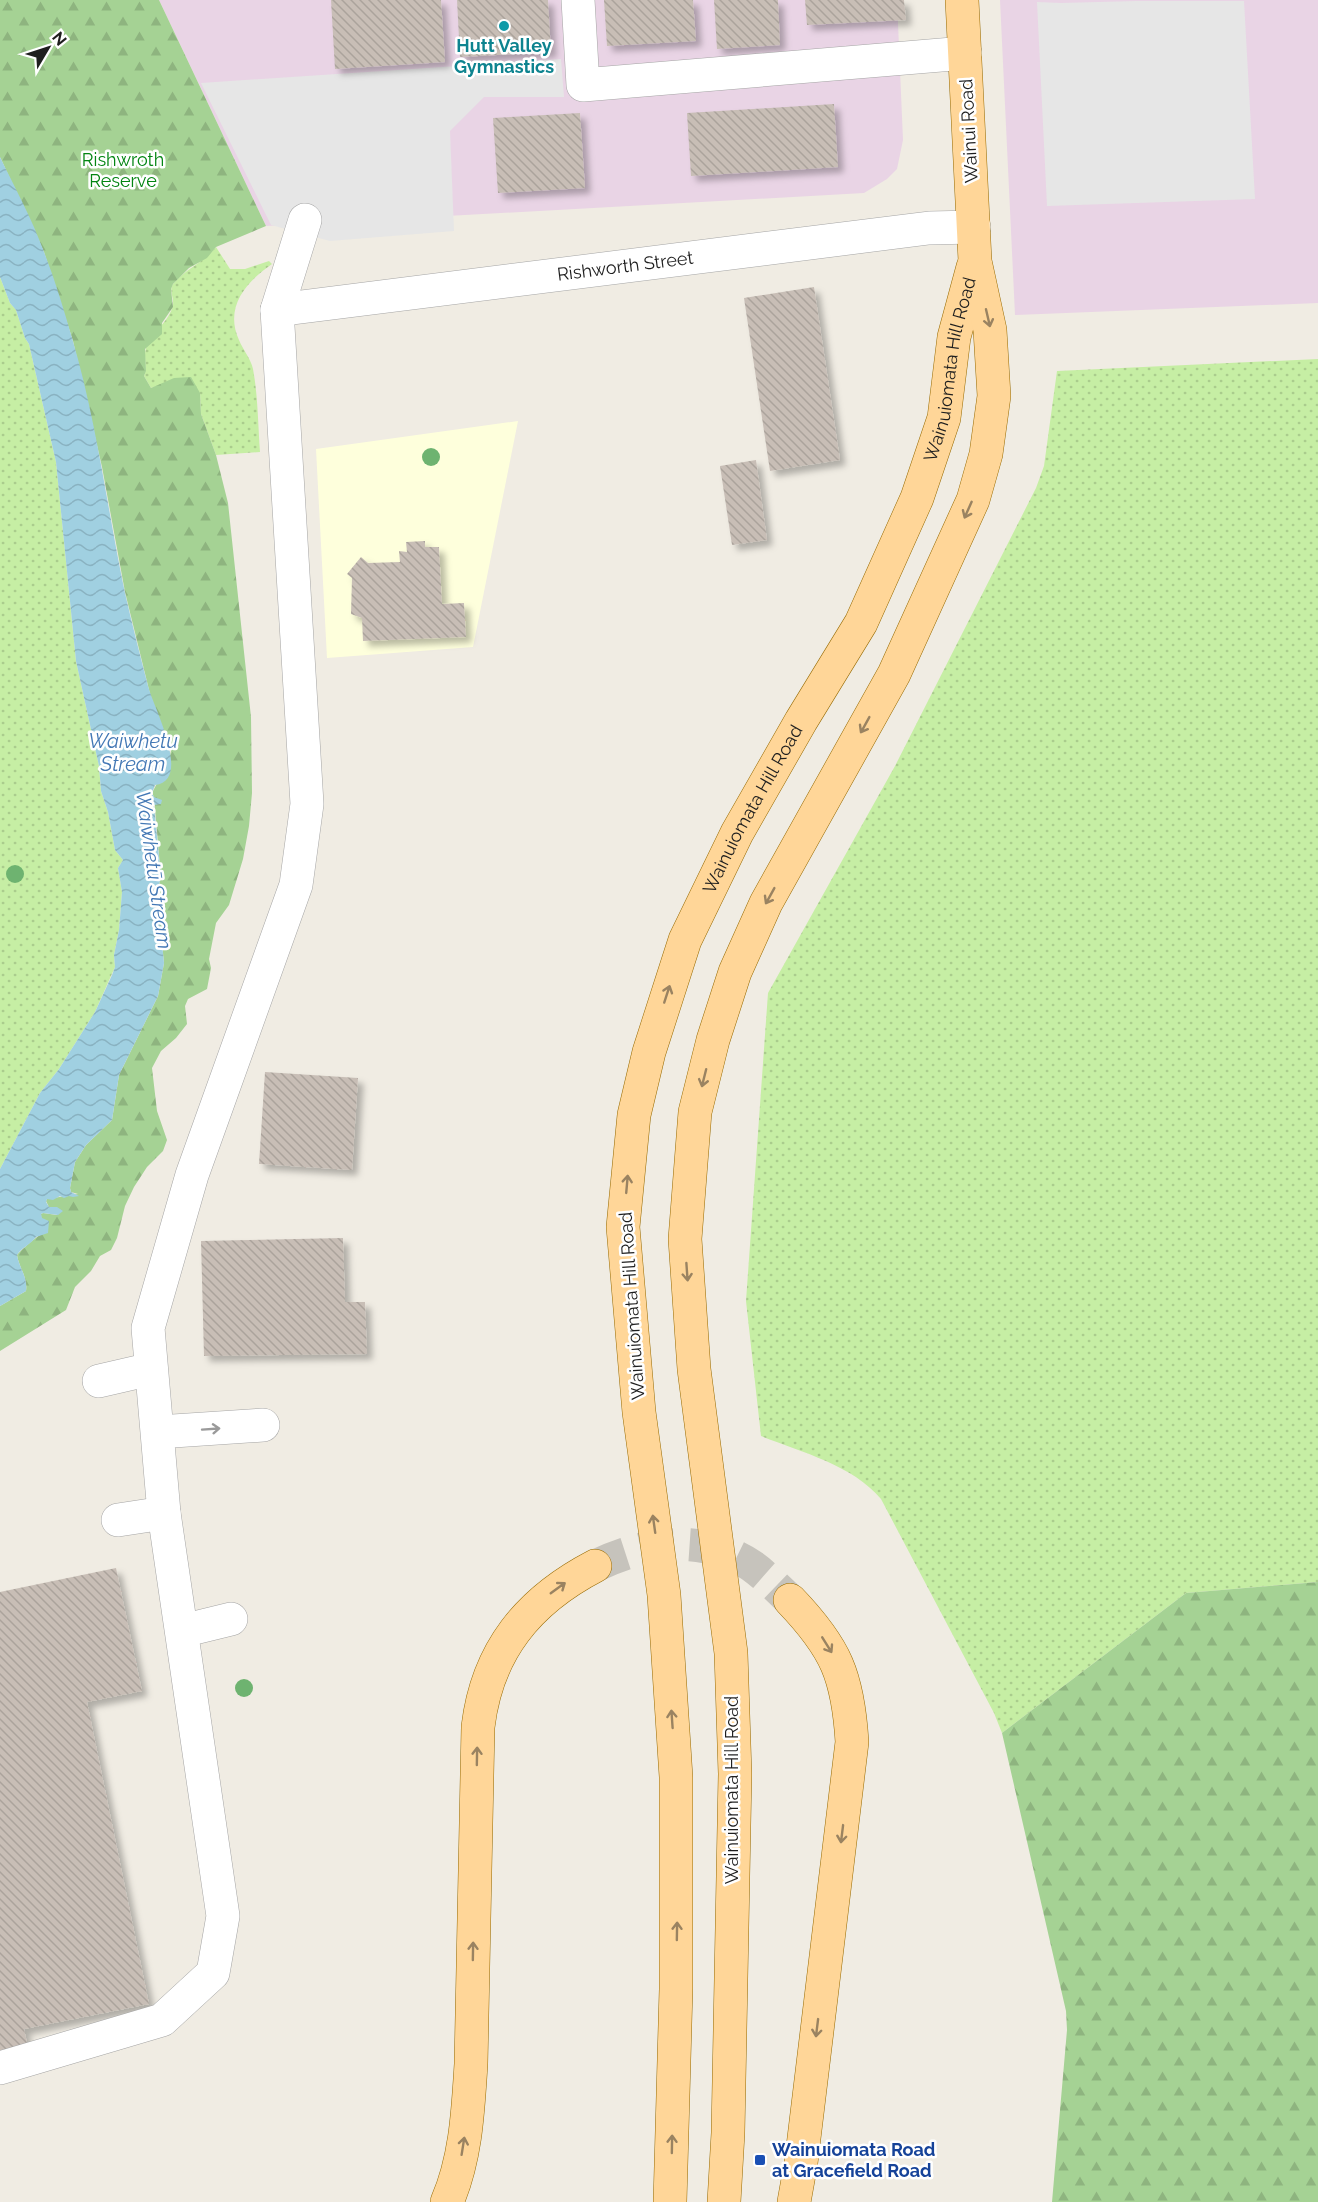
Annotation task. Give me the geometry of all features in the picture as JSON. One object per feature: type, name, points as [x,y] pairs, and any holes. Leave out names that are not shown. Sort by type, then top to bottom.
[{"type":"main road","name":"Wainui Road","points":[[962,0],[975,261]]},
{"type":"main road","name":"Wainuiomata Hill Road","points":[[670,2202],[676,1989],[676,1777],[664,1596],[639,1412],[623,1227],[634,1115],[649,1052],[685,940],[737,833],[861,622],[917,498],[944,418],[954,337],[975,261]]},
{"type":"main road","name":"Wainuiomata Hill Road","points":[[724,2202],[728,2133],[735,1774],[731,1653],[694,1369],[685,1239],[695,1112],[713,1040],[735,972],[761,912],[894,674],[973,500],[986,454],[994,396],[990,330],[975,261]]},
{"type":"main road","points":[[447,2202],[461,2161],[468,2117],[478,1727],[481,1702],[489,1676],[500,1654],[513,1631],[528,1612],[571,1578],[594,1566]]},
{"type":"main road","points":[[790,1600],[811,1622],[829,1647],[843,1678],[850,1712],[852,1742],[801,2163],[794,2202]]},
{"type":"street","points":[[578,0],[583,86],[964,53]]},
{"type":"street","points":[[0,2068],[162,2020],[213,1973],[223,1916],[164,1513],[148,1328],[192,1175],[296,885],[307,804],[277,310],[305,220]]},
{"type":"street","name":"Rishworth Street","points":[[277,310],[929,228],[974,227]]},
{"type":"street","points":[[99,1381],[151,1369]]},
{"type":"street","points":[[158,1432],[263,1425]]},
{"type":"street","points":[[118,1520],[164,1513]]},
{"type":"street","points":[[182,1631],[231,1619]]},
{"type":"shaded area","points":[[159,0],[897,0],[903,140],[897,169],[887,179],[864,193],[266,226]]},
{"type":"shaded area","points":[[1000,0],[1318,0],[1318,303],[1015,315]]},
{"type":"shaded area","points":[[1244,1],[1255,199],[1047,206],[1037,2]]},
{"type":"shaded area","points":[[561,59],[564,97],[484,97],[450,131],[454,231],[330,241],[271,225],[201,83]]},
{"type":"shaded area","points":[[518,421],[473,647],[327,658],[316,449]]},
{"type":"green space","name":"Rishwroth Reserve","points":[[0,0],[159,0],[266,226],[216,247],[207,258],[189,268],[173,284],[171,289],[173,307],[162,323],[162,334],[145,349],[146,371],[144,376],[151,388],[174,378],[191,377],[200,393],[201,414],[216,455],[228,503],[251,717],[252,793],[243,859],[229,905],[216,923],[209,959],[211,968],[207,989],[188,999],[185,1006],[187,1024],[161,1051],[152,1068],[157,1111],[167,1140],[163,1151],[147,1167],[134,1187],[125,1206],[117,1238],[111,1250],[100,1256],[91,1271],[75,1287],[66,1310],[0,1351],[0,1306],[26,1291],[26,1281],[17,1255],[42,1234],[41,1214],[57,1215],[57,1207],[49,1207],[47,1199],[78,1194],[71,1192],[70,1188],[75,1162],[86,1145],[112,1120],[119,1075],[158,996],[164,963],[158,903],[161,878],[152,793],[169,760],[171,751],[151,698],[125,592],[102,467],[73,341],[44,252],[0,157]]},
{"type":"green space","points":[[216,247],[230,269],[245,269],[269,261],[272,264],[246,287],[236,306],[234,317],[239,340],[253,369],[260,452],[216,455],[201,414],[200,393],[158,386],[151,388],[144,376],[148,343],[164,322],[173,305],[172,285]]},
{"type":"green space","points":[[0,277],[29,344],[56,462],[76,661],[99,766],[101,791],[108,812],[115,850],[123,860],[118,868],[122,892],[119,930],[114,955],[115,967],[95,1012],[59,1069],[40,1093],[0,1169]]},
{"type":"green space","points":[[1318,359],[1318,1582],[1186,1593],[1002,1733],[994,1713],[881,1499],[869,1487],[841,1468],[761,1436],[746,1301],[768,993],[895,766],[1036,488],[1044,466],[1057,371]]},
{"type":"green space","points":[[1318,1582],[1318,2202],[1052,2202],[1067,2030],[1066,2011],[1002,1733],[1186,1593]]},
{"type":"water","name":"Waiwhetu Stream","points":[[0,157],[29,216],[56,284],[81,370],[128,605],[148,686],[168,742],[171,771],[166,780],[155,785],[152,793],[154,797],[162,800],[161,804],[154,805],[161,878],[158,903],[164,963],[158,996],[119,1075],[112,1120],[86,1145],[75,1162],[70,1188],[71,1192],[79,1196],[47,1199],[49,1207],[57,1207],[63,1211],[58,1215],[41,1214],[42,1218],[49,1221],[48,1233],[36,1237],[17,1255],[26,1281],[26,1291],[0,1306],[0,1169],[40,1093],[59,1069],[95,1012],[112,975],[115,967],[114,955],[119,930],[122,892],[118,868],[123,860],[115,850],[108,812],[101,791],[99,766],[76,661],[56,462],[29,344],[0,277]]},
{"type":"building","points":[[331,0],[441,0],[445,62],[335,69]]},
{"type":"building","name":"Hutt Valley Gymnastics","points":[[457,0],[548,0],[551,52],[460,57]]},
{"type":"building","points":[[604,0],[693,0],[696,41],[607,46]]},
{"type":"building","points":[[714,0],[778,0],[780,45],[717,49]]},
{"type":"building","points":[[805,0],[904,0],[906,20],[807,25]]},
{"type":"building","points":[[834,104],[838,167],[691,176],[687,113]]},
{"type":"building","points":[[580,113],[585,188],[498,193],[493,118]]},
{"type":"building","points":[[814,287],[840,460],[770,471],[744,298]]},
{"type":"building","points":[[756,460],[767,540],[732,545],[720,466]]},
{"type":"building","points":[[425,541],[425,547],[439,547],[442,604],[464,603],[466,637],[363,641],[362,618],[351,614],[352,578],[347,574],[361,557],[368,563],[400,562],[399,551],[407,552],[406,542]]},
{"type":"building","points":[[265,1072],[358,1078],[352,1170],[259,1164]]},
{"type":"building","points":[[343,1238],[345,1302],[365,1302],[367,1354],[204,1356],[201,1241]]},
{"type":"building","points":[[116,1568],[142,1691],[87,1702],[149,2004],[24,2029],[28,2048],[0,2053],[0,1592]]},
{"type":"tunnel","points":[[595,1566],[633,1551],[653,1547],[694,1545],[714,1549],[752,1566],[790,1600]]},
{"type":"place","name":"Hutt Valley Gymnastics","points":[[504,26]]},
{"type":"place","name":"Wainuiomata Road at Gracefield Road","points":[[760,2160]]},
{"type":"water label","name":"Waiwhetū Stream","points":[[154,870]]}]
